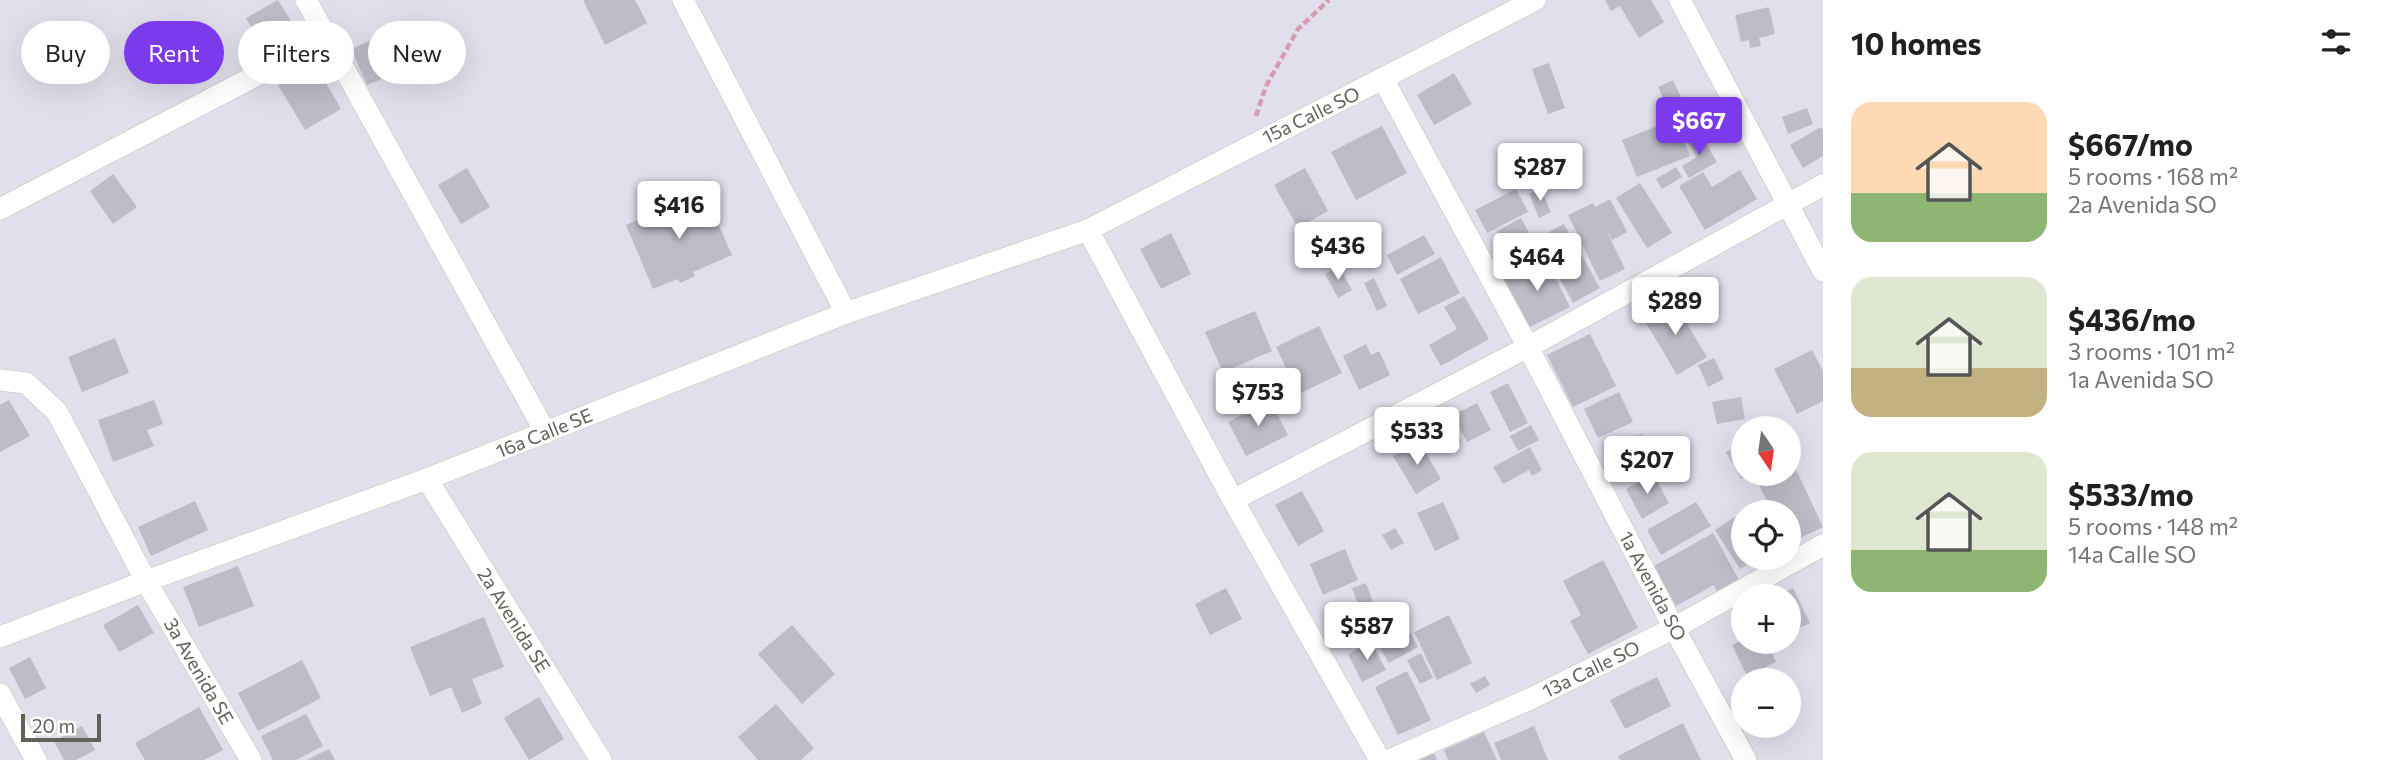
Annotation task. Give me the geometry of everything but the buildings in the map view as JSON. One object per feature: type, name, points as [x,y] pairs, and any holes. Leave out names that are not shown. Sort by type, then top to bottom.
[{"type":"street","points":[[306,0],[318,21]]},
{"type":"street","points":[[682,0],[846,313]]},
{"type":"street","name":"15a Calle SO","points":[[1087,230],[1535,0]]},
{"type":"street","points":[[1680,0],[1823,271]]},
{"type":"street","name":"1a Avenida SO","points":[[1383,79],[1746,760]]},
{"type":"street","points":[[0,209],[240,84]]},
{"type":"street","points":[[353,84],[546,433]]},
{"type":"street","points":[[1233,500],[1528,347],[1823,185]]},
{"type":"street","points":[[1087,230],[1233,500],[1380,760]]},
{"type":"street","name":"16a Calle SE","points":[[0,637],[427,479],[846,313],[1087,230]]},
{"type":"street","name":"3a Avenida SE","points":[[0,380],[26,383],[57,412],[146,581],[251,760]]},
{"type":"street","name":"2a Avenida SE","points":[[427,479],[601,760]]},
{"type":"street","name":"13a Calle SO","points":[[1390,760],[1530,699],[1674,628],[1823,545]]},
{"type":"street","points":[[0,694],[36,760]]},
{"type":"path","points":[[1245,147],[1266,86],[1298,29],[1329,0]]}]
